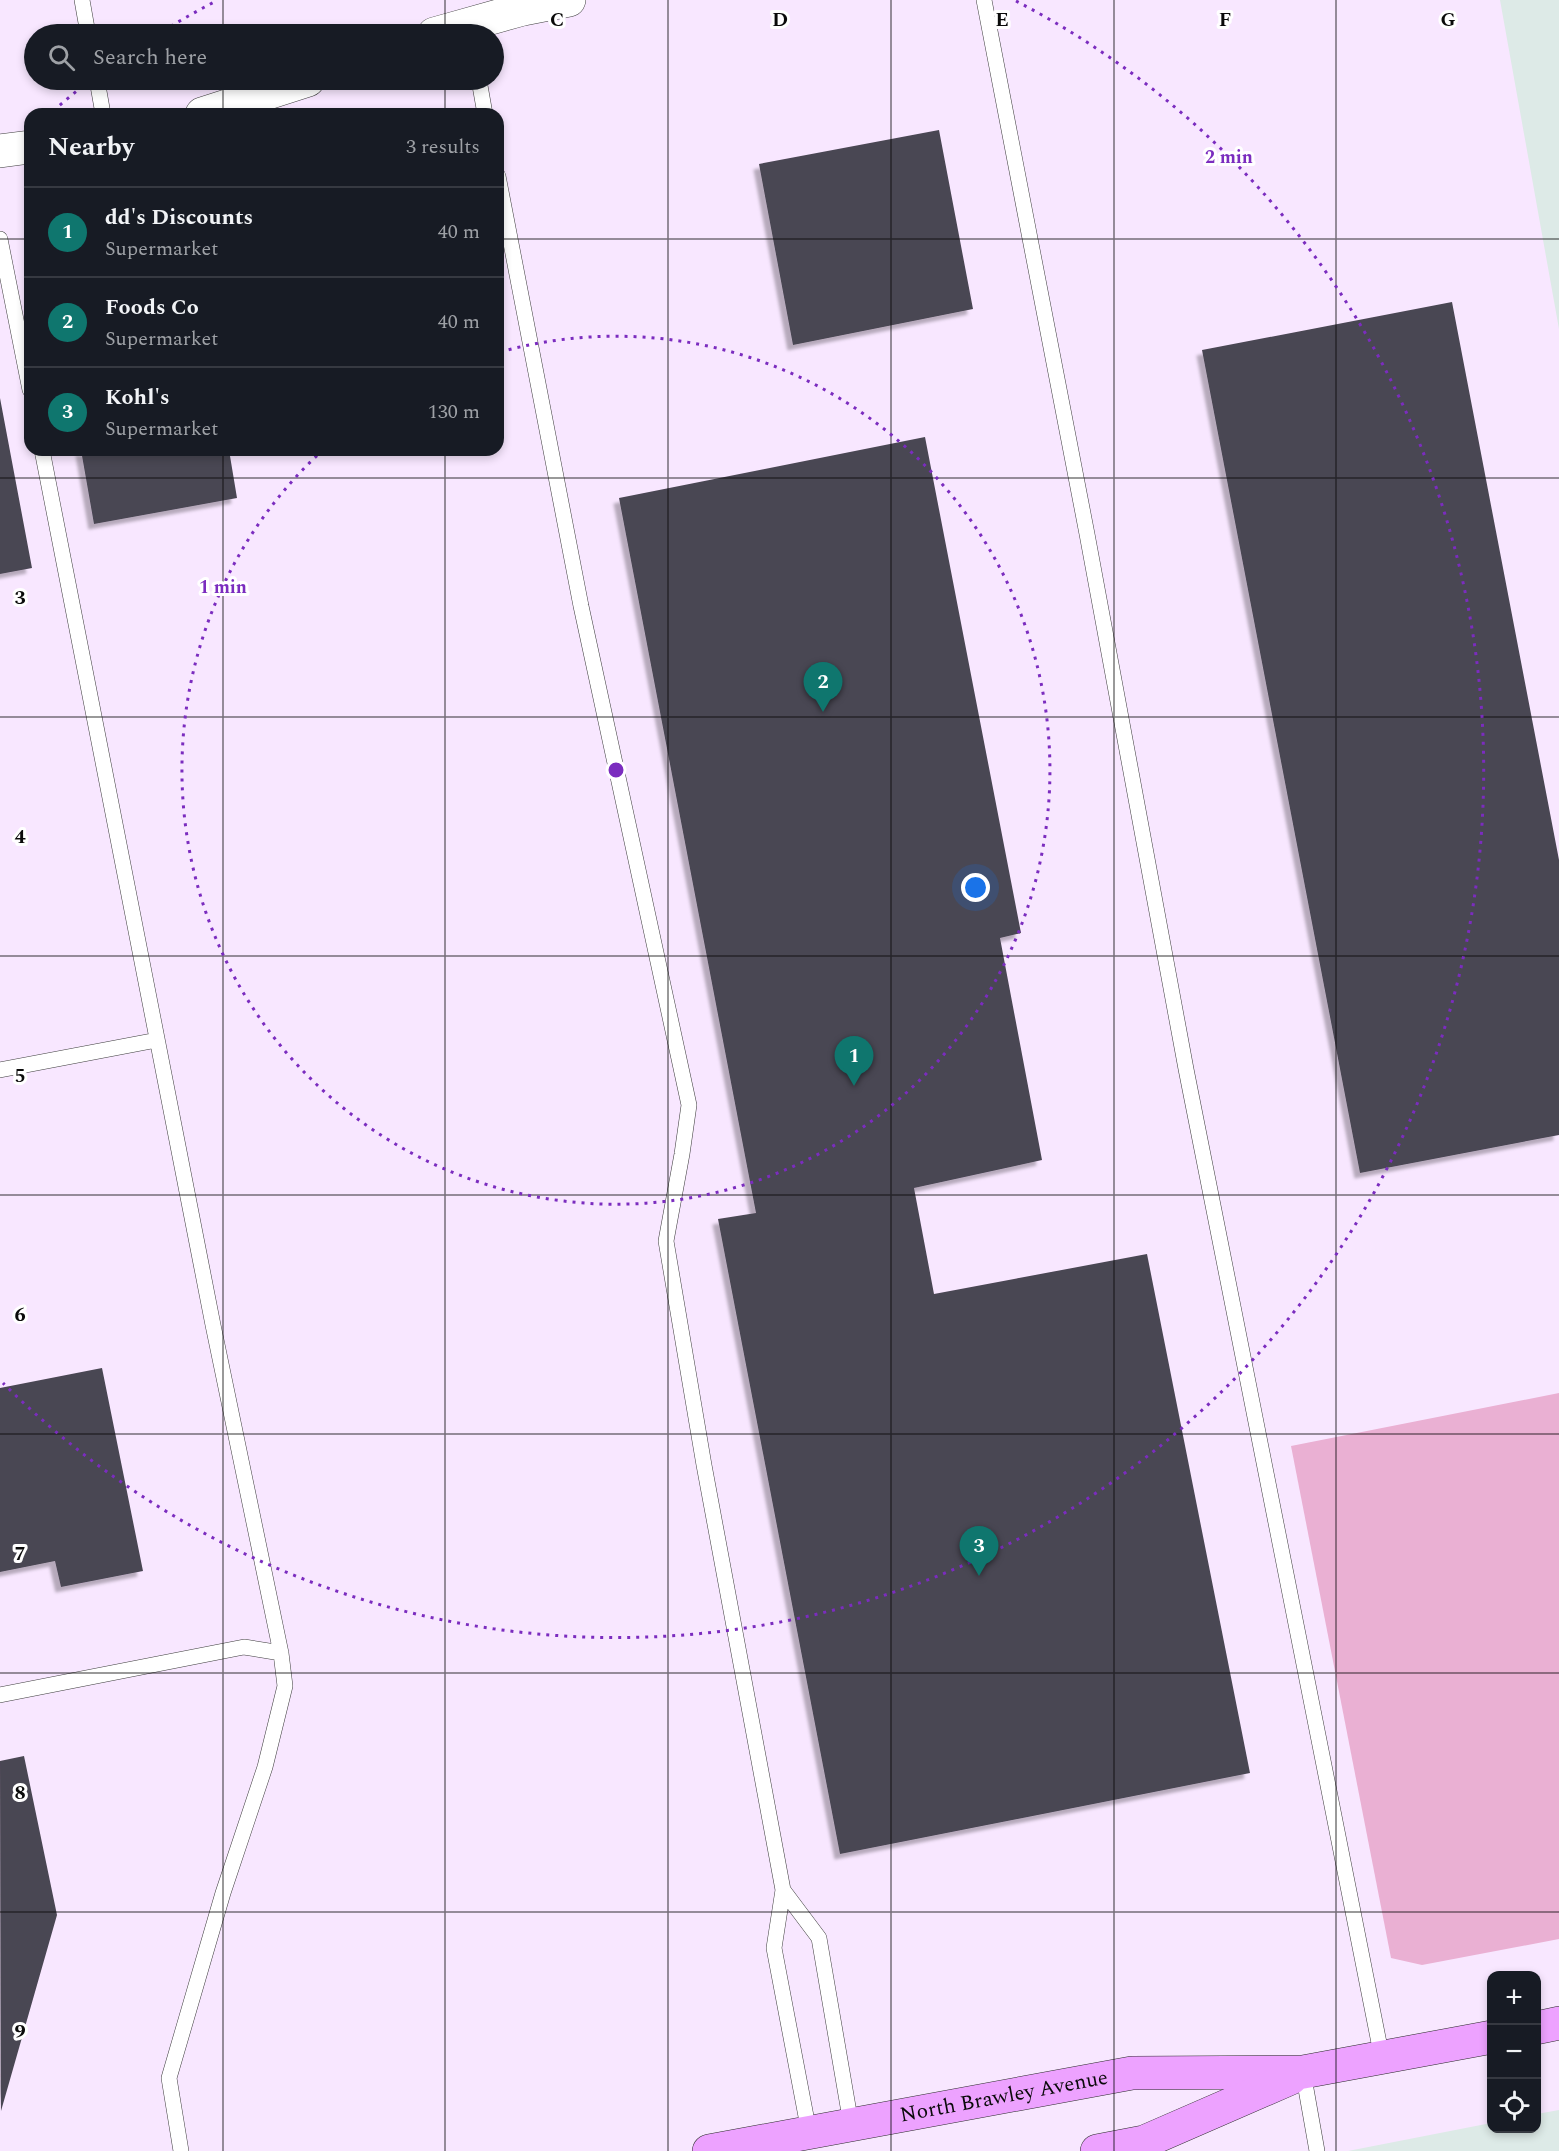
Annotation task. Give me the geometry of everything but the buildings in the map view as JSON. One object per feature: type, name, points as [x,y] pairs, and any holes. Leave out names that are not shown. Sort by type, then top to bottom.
[{"type":"main road","points":[[1541,2027],[1559,2023]]},
{"type":"main road","name":"North Brawley Avenue","points":[[709,2151],[809,2132],[845,2138],[1132,2073],[1303,2072],[1487,2038]]},
{"type":"main road","name":"North Brawley Avenue","points":[[1096,2151],[1144,2142],[1303,2072]]},
{"type":"street","points":[[484,24],[523,9],[569,0]]},
{"type":"street","points":[[221,108],[277,90]]},
{"type":"street","points":[[0,151],[24,148]]},
{"type":"lane","points":[[82,0],[86,24]]},
{"type":"lane","points":[[984,0],[1087,534],[1186,1069],[1382,2058]]},
{"type":"lane","points":[[98,90],[102,108]]},
{"type":"lane","points":[[480,90],[485,108]]},
{"type":"lane","points":[[504,207],[581,606],[688,1105],[682,1154],[666,1242],[704,1465],[783,1890],[774,1948],[809,2132]]},
{"type":"lane","points":[[0,239],[24,360]]},
{"type":"lane","points":[[43,456],[285,1686],[265,1767],[223,1893],[168,2078],[181,2151]]},
{"type":"lane","points":[[0,1070],[157,1040]]},
{"type":"lane","points":[[0,1695],[244,1647],[280,1653]]},
{"type":"lane","points":[[783,1890],[819,1938],[845,2138]]},
{"type":"lane","points":[[1303,2072],[1317,2151]]},
{"type":"shaded area","points":[[1500,0],[1559,0],[1559,329]]},
{"type":"shaded area","points":[[1559,1393],[1559,1939],[1422,1965],[1391,1958],[1291,1446]]},
{"type":"shaded area","points":[[1559,2110],[1559,2151],[1348,2151],[1487,2124],[1487,2133],[1541,2133],[1541,2113]]},
{"type":"place","name":"Foods Co","points":[[823,712]]},
{"type":"place","name":"dd's Discounts","points":[[854,1086]]},
{"type":"place","name":"Kohl's","points":[[979,1576]]}]
